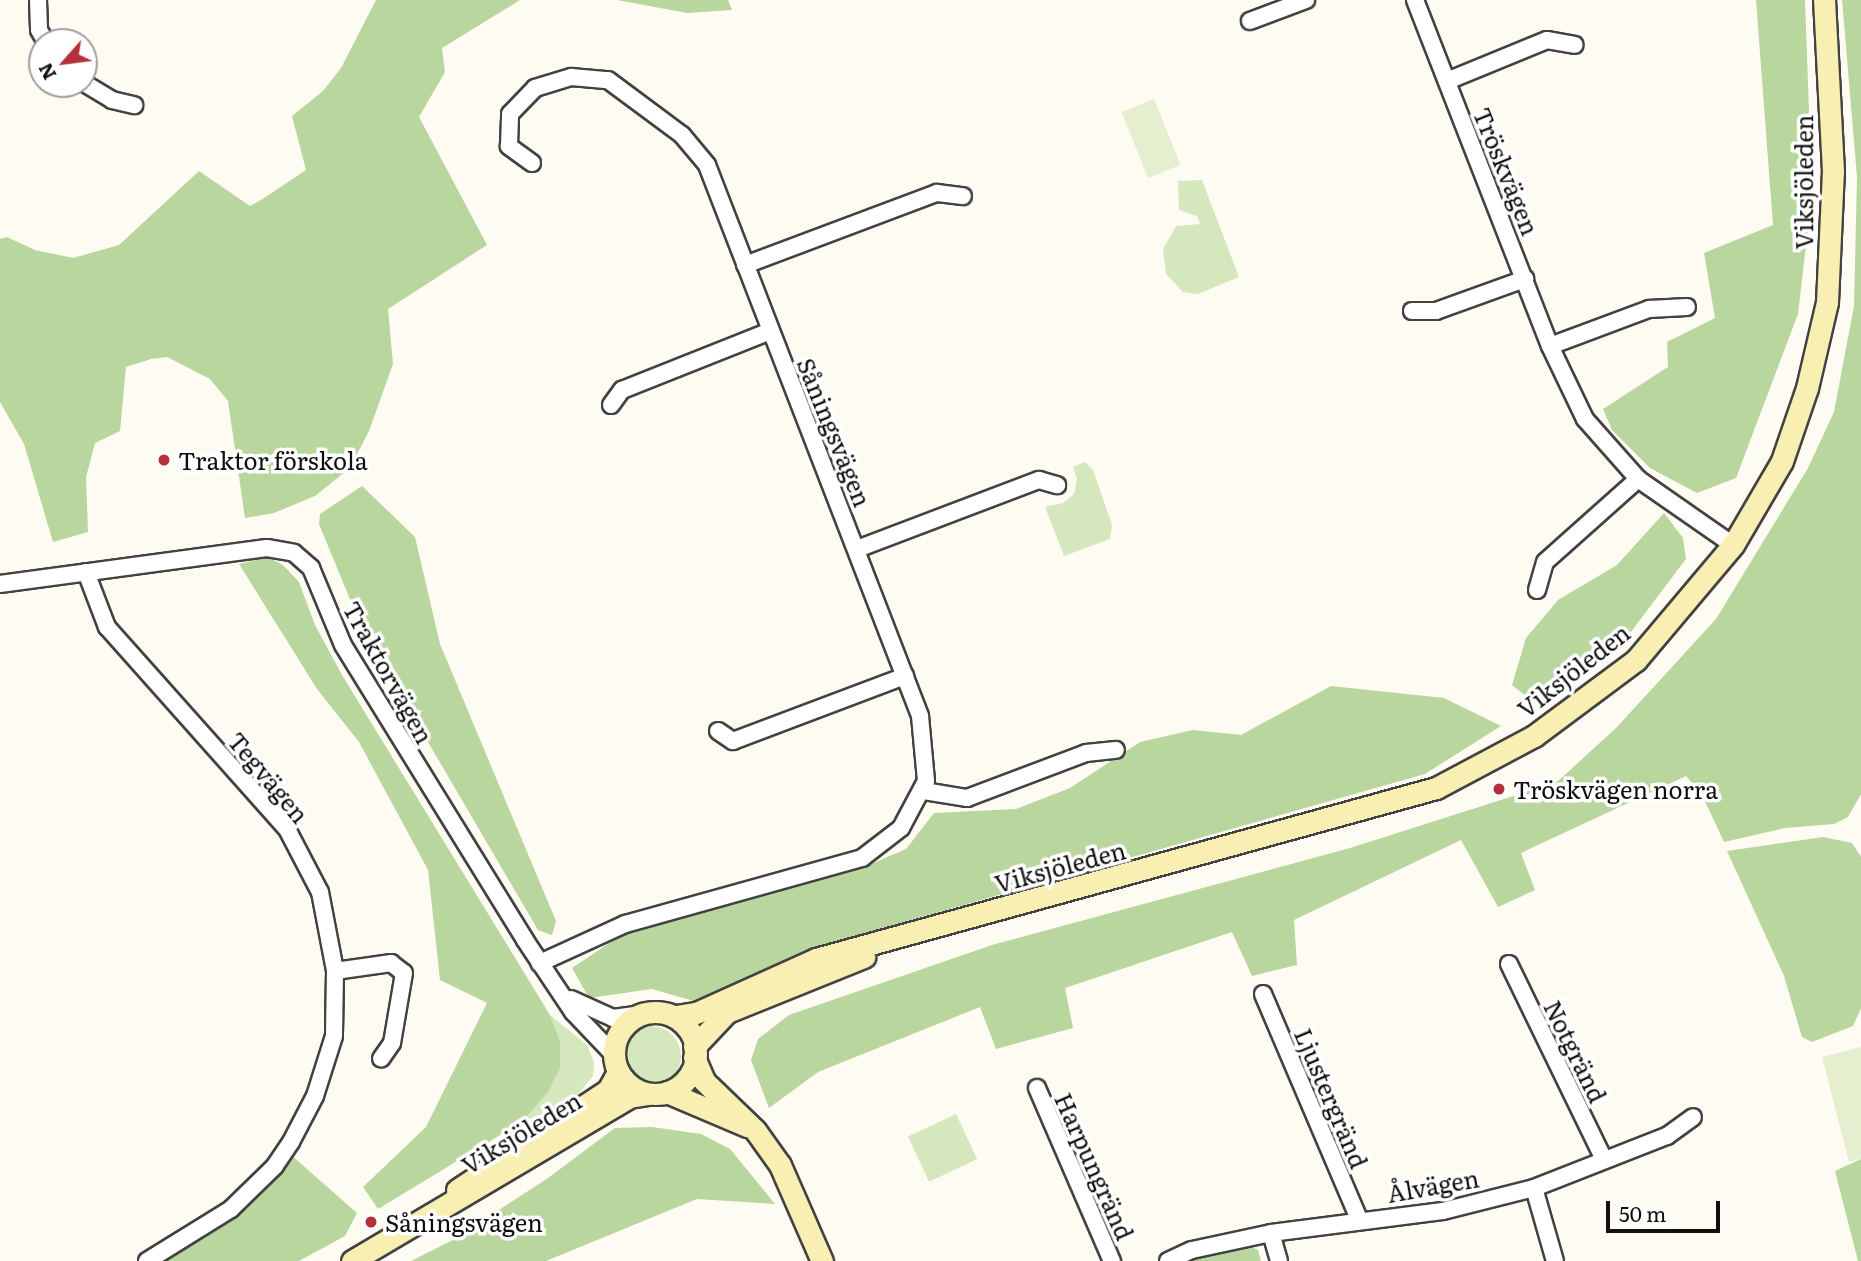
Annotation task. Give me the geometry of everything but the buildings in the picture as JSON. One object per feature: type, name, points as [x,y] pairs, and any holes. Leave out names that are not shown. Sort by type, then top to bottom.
[{"type":"main road","name":"Viksjöleden","points":[[676,1016],[696,1013],[816,958],[911,936],[1436,788],[1534,736],[1636,660],[1733,545],[1782,461],[1807,388],[1827,302],[1833,171],[1824,0]]},
{"type":"main road","name":"Viksjöleden","points":[[694,1052],[727,1013],[911,936]]},
{"type":"main road","points":[[755,1130],[626,1084],[617,1064],[616,1042],[625,1026],[641,1014],[658,1011],[676,1016],[694,1052],[704,1081],[755,1130],[780,1165],[822,1261]]},
{"type":"main road","points":[[657,1093],[686,1080],[694,1052]]},
{"type":"main road","name":"Viksjöleden","points":[[422,1217],[482,1169],[608,1090],[617,1064]]},
{"type":"main road","name":"Viksjöleden","points":[[352,1261],[422,1217],[491,1182],[629,1097],[657,1093]]},
{"type":"street","points":[[38,0],[39,28]]},
{"type":"street","points":[[1251,21],[1306,0]]},
{"type":"street","name":"Tröskvägen","points":[[1415,0],[1550,346],[1585,419],[1638,479],[1733,545]]},
{"type":"street","points":[[1447,81],[1547,40],[1575,45]]},
{"type":"street","name":"Såningsvägen","points":[[532,163],[509,146],[510,114],[535,88],[570,76],[608,80],[682,135],[707,165],[920,716],[924,791]]},
{"type":"street","points":[[98,92],[112,100],[134,105]]},
{"type":"street","points":[[745,265],[937,193],[963,196]]},
{"type":"street","points":[[1412,311],[1436,311],[1525,279]]},
{"type":"street","points":[[1550,346],[1648,309],[1687,307]]},
{"type":"street","points":[[611,405],[622,390],[770,331]]},
{"type":"street","points":[[1537,590],[1545,562],[1638,479]]},
{"type":"street","points":[[857,550],[1039,480],[1057,485]]},
{"type":"street","name":"Traktorvägen","points":[[0,584],[267,548],[293,553],[311,568],[350,657],[540,963],[617,1064]]},
{"type":"street","name":"Tegvägen","points":[[86,572],[107,627],[287,829],[320,892],[335,971],[334,1036],[315,1096],[286,1150],[231,1209],[147,1261]]},
{"type":"street","points":[[718,731],[733,741],[905,676]]},
{"type":"street","points":[[540,963],[625,924],[862,858],[901,828],[924,791],[967,798],[1086,753],[1116,750]]},
{"type":"street","points":[[335,971],[391,963],[404,973],[392,1043],[381,1059]]},
{"type":"street","name":"Notgränd","points":[[1509,964],[1603,1158]]},
{"type":"street","name":"Traktorvägen","points":[[561,993],[585,1009],[613,1018],[641,1014]]},
{"type":"street","name":"Ljustergränd","points":[[1263,994],[1359,1219]]},
{"type":"street","name":"Harpungränd","points":[[1037,1088],[1112,1261]]},
{"type":"street","name":"Ålvägen","points":[[1168,1261],[1192,1251],[1272,1233],[1359,1219],[1443,1211],[1534,1188],[1603,1158],[1667,1136],[1693,1117]]},
{"type":"street","points":[[1534,1188],[1555,1261]]},
{"type":"street","points":[[1272,1233],[1279,1261]]},
{"type":"green space","points":[[376,0],[520,0],[442,48],[445,72],[419,117],[487,245],[388,309],[393,364],[369,431],[350,468],[315,496],[274,513],[245,518],[228,401],[210,379],[167,357],[151,359],[126,367],[120,431],[95,443],[86,477],[88,532],[53,542],[24,444],[0,402],[0,239],[7,237],[35,250],[73,258],[119,245],[199,171],[250,206],[264,198],[306,170],[292,116],[323,91],[341,68]]},
{"type":"green space","points":[[617,0],[728,0],[732,10],[687,13]]},
{"type":"green space","points":[[1756,0],[1805,0],[1812,194],[1798,314],[1736,478],[1697,493],[1650,468],[1612,430],[1603,409],[1668,367],[1667,342],[1715,318],[1704,253],[1773,225]]},
{"type":"green space","points":[[1842,0],[1861,0],[1861,794],[1848,817],[1834,824],[1785,828],[1724,842],[1701,793],[1686,776],[1521,853],[1535,890],[1498,907],[1461,840],[1294,920],[1297,965],[1252,976],[1232,932],[1065,988],[1073,1028],[996,1049],[980,1007],[818,1072],[769,1108],[751,1060],[758,1039],[789,1015],[992,945],[1350,848],[1557,782],[1616,728],[1716,619],[1808,468],[1834,412],[1854,306],[1857,177]]},
{"type":"green space","points":[[1154,99],[1181,165],[1148,178],[1122,112]]},
{"type":"green space","points":[[1202,180],[1239,277],[1198,294],[1183,292],[1166,274],[1163,249],[1176,226],[1200,224],[1197,216],[1179,210],[1178,181]]},
{"type":"green space","points":[[1085,462],[1093,470],[1112,525],[1110,539],[1064,556],[1045,507],[1063,503],[1074,494],[1077,479],[1073,467]]},
{"type":"green space","points":[[362,486],[415,537],[440,644],[556,921],[552,935],[538,930],[363,631],[319,524],[320,514]]},
{"type":"green space","points":[[1664,513],[1683,538],[1686,559],[1624,641],[1538,706],[1512,685],[1526,638],[1558,600],[1617,565]]},
{"type":"green space","points":[[268,557],[283,565],[299,582],[315,625],[342,675],[550,1015],[560,1042],[560,1068],[548,1092],[523,1121],[378,1209],[363,1187],[426,1127],[487,1003],[440,980],[428,870],[359,742],[317,689],[239,564]]},
{"type":"green space","points":[[1331,686],[1444,698],[1501,726],[1425,774],[833,942],[697,1002],[652,989],[589,998],[572,968],[623,934],[864,867],[906,849],[934,813],[1016,809],[1070,788],[1140,742],[1193,730],[1241,735]]},
{"type":"green space","points":[[1823,837],[1852,843],[1861,857],[1861,1008],[1853,1026],[1812,1042],[1802,1037],[1784,976],[1727,851]]},
{"type":"green space","points":[[550,1015],[587,1045],[594,1062],[593,1076],[578,1094],[553,1111],[523,1121],[548,1092],[559,1042]]},
{"type":"green space","points":[[651,1026],[672,1035],[681,1056],[672,1077],[651,1086],[630,1077],[621,1056],[630,1035]]},
{"type":"green space","points":[[1861,1047],[1861,1159],[1849,1162],[1822,1057]]},
{"type":"green space","points":[[956,1114],[977,1159],[929,1182],[908,1136]]},
{"type":"green space","points":[[652,1127],[701,1134],[730,1149],[775,1204],[697,1199],[546,1261],[411,1261],[453,1240],[548,1178],[615,1128]]},
{"type":"green space","points":[[291,1155],[357,1213],[345,1236],[299,1261],[158,1261],[243,1211]]},
{"type":"green space","points":[[1861,1159],[1861,1261],[1858,1261],[1835,1171]]},
{"type":"green space","points":[[1244,1243],[1258,1250],[1261,1261],[1185,1261]]},
{"type":"place","name":"Traktor förskola","points":[[164,460]]},
{"type":"place","name":"Tröskvägen norra","points":[[1499,789]]},
{"type":"place","name":"Såningsvägen","points":[[371,1222]]}]
